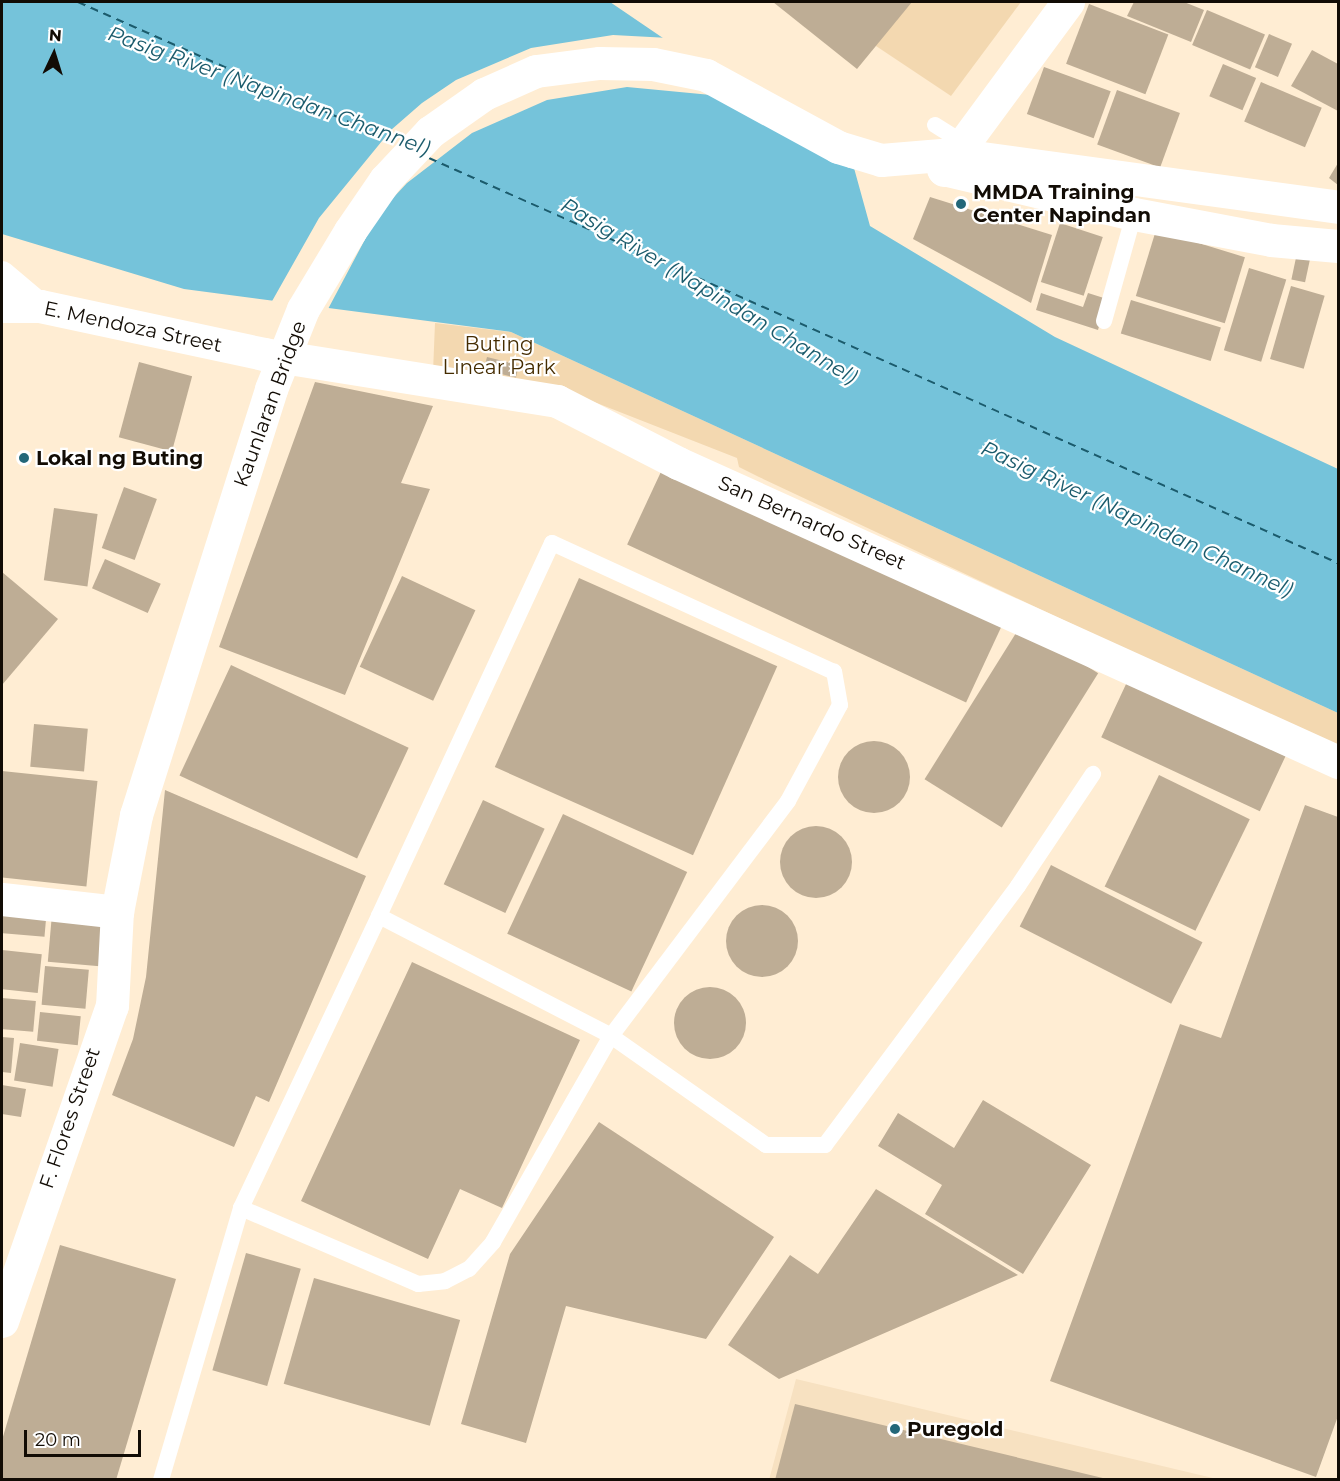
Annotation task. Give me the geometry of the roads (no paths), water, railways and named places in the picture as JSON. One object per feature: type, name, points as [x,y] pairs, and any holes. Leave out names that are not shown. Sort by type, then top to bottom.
[{"type":"street","points":[[944,150],[1068,2]]},
{"type":"street","name":"Kaunlaran Bridge","points":[[117,912],[136,815],[271,389],[303,309],[385,180],[430,132],[484,94],[536,71],[599,63],[652,64],[706,75],[856,152],[881,160],[944,150]]},
{"type":"street","points":[[944,150],[1338,207]]},
{"type":"street","points":[[944,150],[1134,214],[1271,240],[1338,246]]},
{"type":"street","points":[[2,274],[40,306]]},
{"type":"street","name":"E. Mendoza Street","points":[[2,306],[40,306],[264,354]]},
{"type":"street","name":"San Bernardo Street","points":[[264,354],[557,401],[678,463],[1338,762]]},
{"type":"street","points":[[2,899],[117,912]]},
{"type":"street","name":"F. Flores Street","points":[[4,1300],[112,1006],[117,912]]},
{"type":"lane","points":[[1104,321],[1134,214]]},
{"type":"lane","points":[[161,1479],[240,1208],[380,916],[552,543],[834,672],[840,705],[788,801],[611,1036],[494,1242],[470,1269],[445,1281],[418,1284],[240,1208]]},
{"type":"lane","points":[[380,916],[611,1036],[766,1145],[825,1145],[1018,886],[1092,774]]},
{"type":"water","name":"Pasig River (Napindan Channel)","points":[[2,2],[610,2],[854,168],[870,226],[1055,337],[1338,469],[1338,713],[511,332],[184,289],[2,234]]},
{"type":"place","name":"MMDA Training Center Napindan","points":[[961,204]]},
{"type":"place","name":"Lokal ng Buting","points":[[24,458]]},
{"type":"place","name":"Puregold","points":[[895,1429]]},
{"type":"park label","name":"Buting Linear Park","points":[[499,356]]}]
